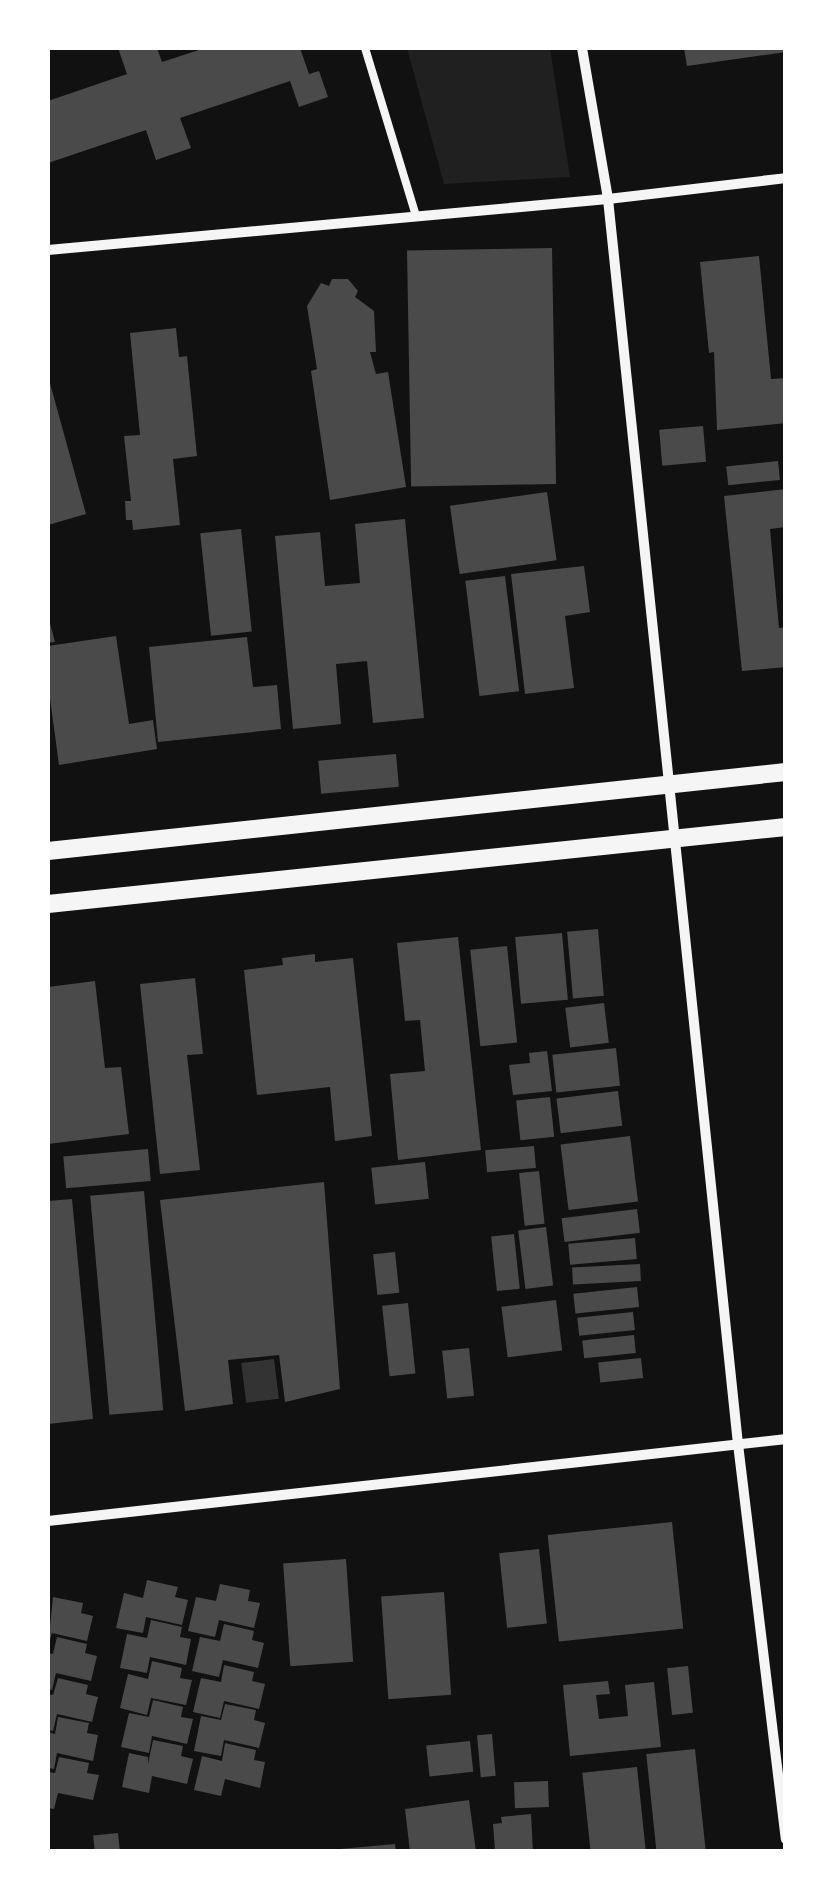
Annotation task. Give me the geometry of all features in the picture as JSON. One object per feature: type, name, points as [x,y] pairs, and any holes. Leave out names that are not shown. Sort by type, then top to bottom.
[{"type":"street","points":[[582,48],[608,200],[738,1444],[786,1839]]},
{"type":"street","points":[[48,250],[608,200],[786,178]]},
{"type":"street","points":[[48,852],[786,772]]},
{"type":"street","points":[[48,904],[786,826]]},
{"type":"street","points":[[48,1521],[786,1440]]},
{"type":"lane","points":[[366,48],[416,216]]},
{"type":"shaded area","points":[[407,48],[550,48],[570,177],[444,184]]},
{"type":"shaded area","points":[[274,1359],[279,1399],[246,1403],[241,1363]]},
{"type":"building","points":[[118,48],[157,48],[162,62],[205,48],[300,48],[309,74],[319,71],[328,97],[299,107],[290,81],[180,118],[191,148],[156,160],[146,130],[48,163],[48,101],[127,74]]},
{"type":"building","points":[[684,48],[786,48],[786,52],[687,66]]},
{"type":"building","points":[[552,248],[556,484],[411,486],[407,251]]},
{"type":"building","points":[[759,256],[771,379],[786,378],[786,423],[717,430],[714,352],[709,353],[700,262]]},
{"type":"building","points":[[332,279],[348,279],[358,291],[355,297],[374,311],[376,352],[370,352],[376,374],[388,372],[406,487],[330,500],[311,371],[317,369],[307,306],[321,283],[329,286]]},
{"type":"building","points":[[176,328],[179,357],[187,356],[197,456],[173,459],[180,525],[133,530],[132,520],[126,520],[125,501],[131,501],[124,436],[140,435],[130,333]]},
{"type":"building","points":[[48,376],[86,514],[48,525]]},
{"type":"building","points":[[703,426],[706,462],[662,466],[659,430]]},
{"type":"building","points":[[778,461],[780,480],[728,485],[726,466]]},
{"type":"building","points":[[786,489],[786,527],[770,529],[779,628],[786,627],[786,667],[742,671],[724,496]]},
{"type":"building","points":[[547,492],[557,560],[460,574],[450,506]]},
{"type":"building","points":[[405,519],[424,718],[373,723],[367,661],[336,664],[341,724],[293,729],[275,536],[320,532],[325,586],[360,583],[355,524]]},
{"type":"building","points":[[241,529],[252,631],[211,636],[200,533]]},
{"type":"building","points":[[584,566],[590,612],[565,616],[574,688],[525,694],[511,574]]},
{"type":"building","points":[[505,576],[519,691],[479,696],[465,581]]},
{"type":"building","points":[[48,616],[55,642],[48,643]]},
{"type":"building","points":[[116,636],[129,724],[153,720],[157,749],[59,765],[48,684],[48,646]]},
{"type":"building","points":[[247,637],[253,687],[277,685],[281,729],[158,742],[149,647]]},
{"type":"building","points":[[396,754],[399,787],[321,794],[318,761]]},
{"type":"building","points":[[598,929],[604,996],[573,998],[567,932]]},
{"type":"building","points":[[562,933],[568,1000],[521,1004],[515,937]]},
{"type":"building","points":[[458,937],[481,1150],[398,1160],[390,1074],[425,1071],[420,1020],[405,1021],[397,943]]},
{"type":"building","points":[[507,946],[517,1042],[480,1046],[470,950]]},
{"type":"building","points":[[315,954],[315,962],[353,958],[372,1136],[335,1141],[330,1087],[257,1095],[244,970],[283,965],[282,958]]},
{"type":"building","points":[[195,978],[203,1054],[187,1055],[200,1170],[160,1174],[140,984]]},
{"type":"building","points":[[95,981],[105,1068],[121,1067],[129,1134],[48,1144],[48,987]]},
{"type":"building","points":[[604,1003],[609,1043],[570,1047],[565,1008]]},
{"type":"building","points":[[616,1048],[620,1086],[556,1092],[552,1055]]},
{"type":"building","points":[[547,1051],[552,1091],[513,1095],[509,1065],[530,1063],[529,1053]]},
{"type":"building","points":[[618,1091],[622,1126],[561,1133],[556,1099]]},
{"type":"building","points":[[550,1097],[554,1137],[520,1140],[516,1101]]},
{"type":"building","points":[[630,1136],[638,1202],[569,1210],[561,1145]]},
{"type":"building","points":[[534,1146],[536,1168],[487,1172],[485,1150]]},
{"type":"building","points":[[148,1149],[151,1181],[66,1188],[63,1156]]},
{"type":"building","points":[[425,1162],[429,1199],[375,1204],[371,1168]]},
{"type":"building","points":[[539,1171],[545,1224],[525,1226],[519,1173]]},
{"type":"building","points":[[324,1182],[340,1389],[285,1402],[279,1355],[228,1360],[233,1404],[185,1411],[160,1200]]},
{"type":"building","points":[[144,1191],[163,1410],[109,1415],[90,1196]]},
{"type":"building","points":[[72,1199],[93,1419],[48,1424],[48,1201]]},
{"type":"building","points":[[637,1209],[640,1233],[564,1242],[562,1218]]},
{"type":"building","points":[[546,1227],[553,1286],[525,1289],[518,1230]]},
{"type":"building","points":[[514,1234],[520,1289],[497,1291],[491,1236]]},
{"type":"building","points":[[635,1238],[637,1259],[570,1265],[568,1244]]},
{"type":"building","points":[[395,1252],[399,1293],[377,1295],[373,1254]]},
{"type":"building","points":[[640,1264],[641,1281],[573,1285],[572,1268]]},
{"type":"building","points":[[637,1287],[639,1307],[575,1314],[573,1294]]},
{"type":"building","points":[[556,1300],[562,1351],[508,1357],[501,1307]]},
{"type":"building","points":[[408,1303],[415,1374],[390,1376],[382,1306]]},
{"type":"building","points":[[633,1312],[635,1330],[579,1336],[577,1318]]},
{"type":"building","points":[[634,1335],[636,1353],[584,1358],[582,1340]]},
{"type":"building","points":[[469,1348],[474,1396],[447,1399],[442,1351]]},
{"type":"building","points":[[641,1358],[643,1378],[600,1382],[598,1362]]},
{"type":"building","points":[[672,1522],[683,1628],[559,1641],[548,1535]]},
{"type":"building","points":[[539,1549],[547,1624],[507,1628],[499,1553]]},
{"type":"building","points":[[346,1559],[353,1662],[290,1666],[283,1563]]},
{"type":"building","points":[[147,1580],[178,1587],[175,1597],[188,1600],[182,1625],[146,1617],[143,1633],[116,1628],[124,1593],[143,1598]]},
{"type":"building","points":[[220,1584],[250,1590],[248,1601],[260,1603],[254,1628],[219,1620],[215,1637],[188,1631],[196,1597],[216,1601]]},
{"type":"building","points":[[444,1592],[451,1695],[388,1699],[381,1596]]},
{"type":"building","points":[[53,1597],[83,1603],[81,1613],[93,1616],[87,1641],[52,1633],[48,1647]]},
{"type":"building","points":[[151,1620],[182,1627],[180,1637],[191,1639],[186,1665],[150,1657],[147,1673],[120,1668],[127,1634],[147,1638]]},
{"type":"building","points":[[224,1624],[254,1631],[252,1640],[264,1643],[258,1668],[223,1660],[219,1677],[192,1671],[200,1637],[220,1641]]},
{"type":"building","points":[[57,1637],[87,1644],[85,1653],[97,1656],[91,1681],[56,1673],[52,1690],[48,1689],[48,1653],[53,1654]]},
{"type":"building","points":[[152,1661],[182,1668],[180,1678],[192,1680],[186,1705],[151,1698],[147,1715],[120,1708],[128,1674],[148,1679]]},
{"type":"building","points":[[224,1665],[254,1672],[252,1681],[265,1684],[259,1709],[224,1701],[220,1718],[193,1712],[201,1678],[221,1682]]},
{"type":"building","points":[[688,1666],[693,1713],[672,1715],[667,1668]]},
{"type":"building","points":[[58,1678],[88,1685],[86,1694],[98,1697],[92,1722],[57,1714],[53,1731],[48,1730],[48,1694],[53,1695]]},
{"type":"building","points":[[608,1681],[610,1694],[596,1695],[599,1719],[628,1716],[625,1685],[654,1682],[661,1747],[570,1756],[563,1685]]},
{"type":"building","points":[[153,1700],[183,1707],[181,1717],[193,1719],[187,1744],[152,1736],[149,1753],[121,1747],[129,1713],[149,1717]]},
{"type":"building","points":[[225,1704],[256,1710],[254,1720],[265,1723],[259,1748],[224,1740],[221,1756],[194,1751],[201,1716],[221,1720]]},
{"type":"building","points":[[58,1717],[89,1723],[87,1733],[98,1735],[93,1761],[57,1753],[54,1769],[48,1768],[48,1732],[55,1734]]},
{"type":"building","points":[[492,1734],[496,1776],[481,1777],[477,1735]]},
{"type":"building","points":[[153,1740],[183,1746],[181,1756],[193,1759],[187,1784],[152,1776],[149,1793],[122,1787],[129,1753],[148,1757],[148,1764]]},
{"type":"building","points":[[470,1741],[473,1772],[429,1776],[426,1746]]},
{"type":"building","points":[[225,1743],[256,1750],[254,1760],[265,1762],[260,1788],[225,1779],[221,1796],[194,1790],[202,1756],[222,1761]]},
{"type":"building","points":[[695,1749],[706,1851],[657,1852],[646,1754]]},
{"type":"building","points":[[59,1757],[89,1763],[87,1773],[99,1775],[93,1800],[58,1793],[54,1809],[48,1808],[48,1772],[55,1773]]},
{"type":"building","points":[[637,1767],[646,1852],[591,1852],[582,1773]]},
{"type":"building","points":[[548,1781],[549,1807],[515,1808],[514,1782]]},
{"type":"building","points":[[469,1800],[476,1852],[410,1852],[405,1809]]},
{"type":"building","points":[[531,1814],[533,1852],[495,1850],[493,1824],[502,1823],[501,1817]]},
{"type":"building","points":[[118,1833],[120,1852],[95,1852],[93,1836]]},
{"type":"building","points":[[395,1844],[396,1852],[340,1852],[340,1849]]}]
